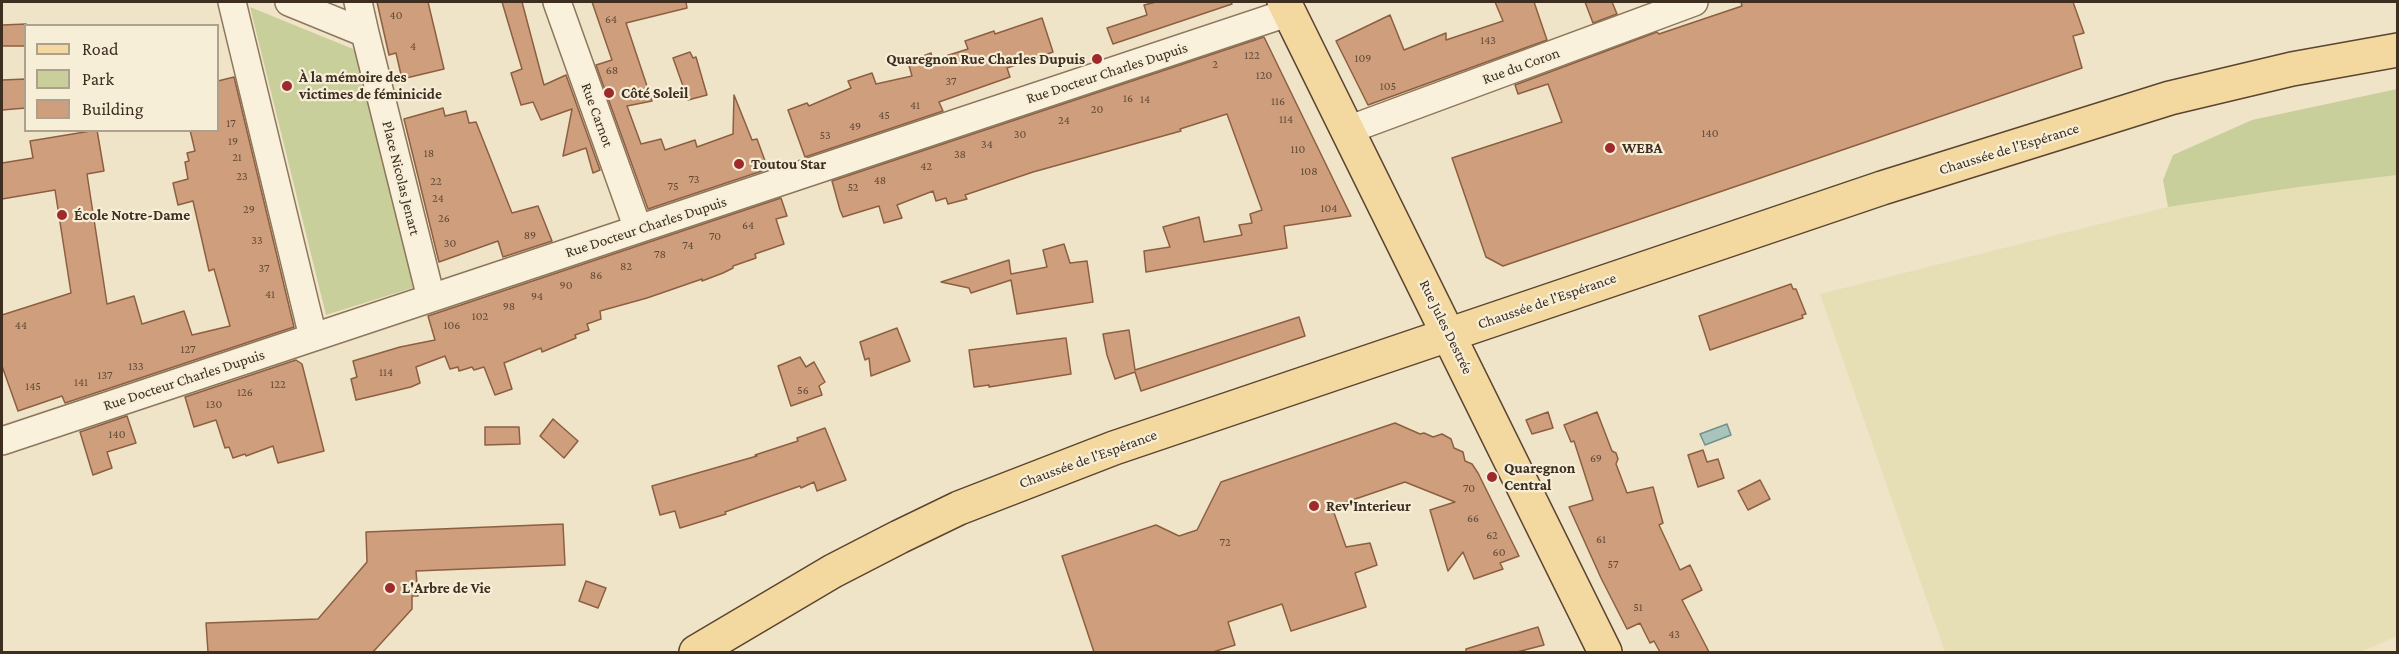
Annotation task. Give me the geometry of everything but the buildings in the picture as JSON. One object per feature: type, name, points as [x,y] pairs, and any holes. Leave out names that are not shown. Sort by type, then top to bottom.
[{"type":"main road","name":"Rue Jules Destrée","points":[[1287,7],[1605,652]]},
{"type":"main road","name":"Chaussée de l'Espérance","points":[[696,652],[833,571],[959,508],[1114,448],[1882,188],[2170,98],[2292,69],[2397,50]]},
{"type":"street","points":[[232,2],[313,337]]},
{"type":"street","points":[[289,2],[365,33]]},
{"type":"street","name":"Place Nicolas Jenart","points":[[358,2],[431,298]]},
{"type":"street","name":"Rue Carnot","points":[[557,2],[638,229]]},
{"type":"street","name":"Rue du Coron","points":[[1348,130],[1694,2]]},
{"type":"street","name":"Rue Docteur Charles Dupuis","points":[[2,441],[638,229],[1287,7]]},
{"type":"shaded area","points":[[2397,175],[2397,636],[2361,652],[1945,652],[1820,294],[2168,207]]},
{"type":"green space","points":[[250,7],[358,51],[415,287],[326,315]]},
{"type":"green space","points":[[2397,89],[2397,175],[2168,207],[2163,180],[2173,155],[2252,120]]},
{"type":"water","points":[[1727,424],[1731,435],[1705,445],[1700,434]]},
{"type":"place","name":"Quaregnon Rue Charles Dupuis","points":[[1097,59]]},
{"type":"place","name":"À la mémoire des victimes de féminicide","points":[[287,86]]},
{"type":"place","name":"Côté Soleil","points":[[609,93]]},
{"type":"place","name":"WEBA","points":[[1610,148]]},
{"type":"place","name":"Toutou Star","points":[[739,164]]},
{"type":"place","name":"École Notre-Dame","points":[[62,215]]},
{"type":"place","name":"Quaregnon Central","points":[[1492,477]]},
{"type":"place","name":"Rev'Interieur","points":[[1314,506]]},
{"type":"place","name":"L'Arbre de Vie","points":[[390,588]]}]
